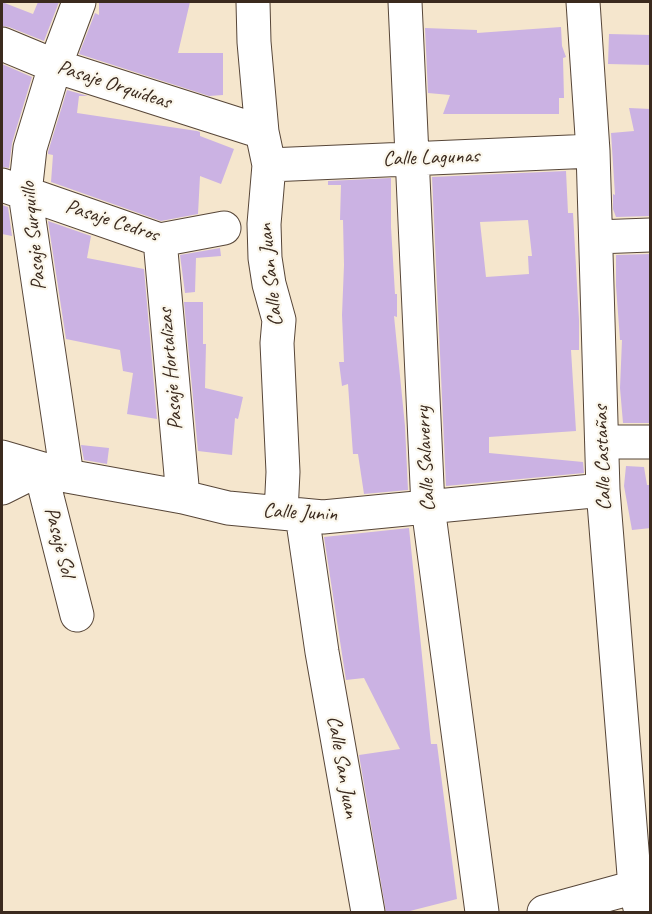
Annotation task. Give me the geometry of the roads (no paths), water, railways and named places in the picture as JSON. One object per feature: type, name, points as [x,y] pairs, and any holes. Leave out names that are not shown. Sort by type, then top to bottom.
[{"type":"street","name":"Pasaje Surquillo","points":[[54,472],[14,189],[79,2]]},
{"type":"street","name":"Calle San Juan","points":[[253,2],[254,42],[247,128],[269,165],[264,224],[268,276],[279,320],[277,343],[283,472],[322,652],[368,912]]},
{"type":"street","name":"Calle Salaverry","points":[[405,2],[428,507],[482,912]]},
{"type":"street","name":"Calle Castañas","points":[[584,2],[593,151],[603,490],[642,894]]},
{"type":"street","name":"Pasaje Orquídeas","points":[[2,44],[55,66],[247,128]]},
{"type":"street","name":"Calle Lagunas","points":[[269,165],[593,151]]},
{"type":"street","name":"Pasaje Cedros","points":[[14,189],[160,240],[224,228]]},
{"type":"street","points":[[596,237],[651,235]]},
{"type":"street","name":"Pasaje Hortalizas","points":[[160,240],[183,497]]},
{"type":"street","points":[[602,442],[651,442]]},
{"type":"street","name":"Calle Junin","points":[[2,457],[54,472],[228,508],[323,517],[603,490]]},
{"type":"street","points":[[2,488],[54,472]]},
{"type":"street","name":"Pasaje Sol","points":[[54,472],[77,615]]},
{"type":"street","points":[[544,912],[642,894]]}]
